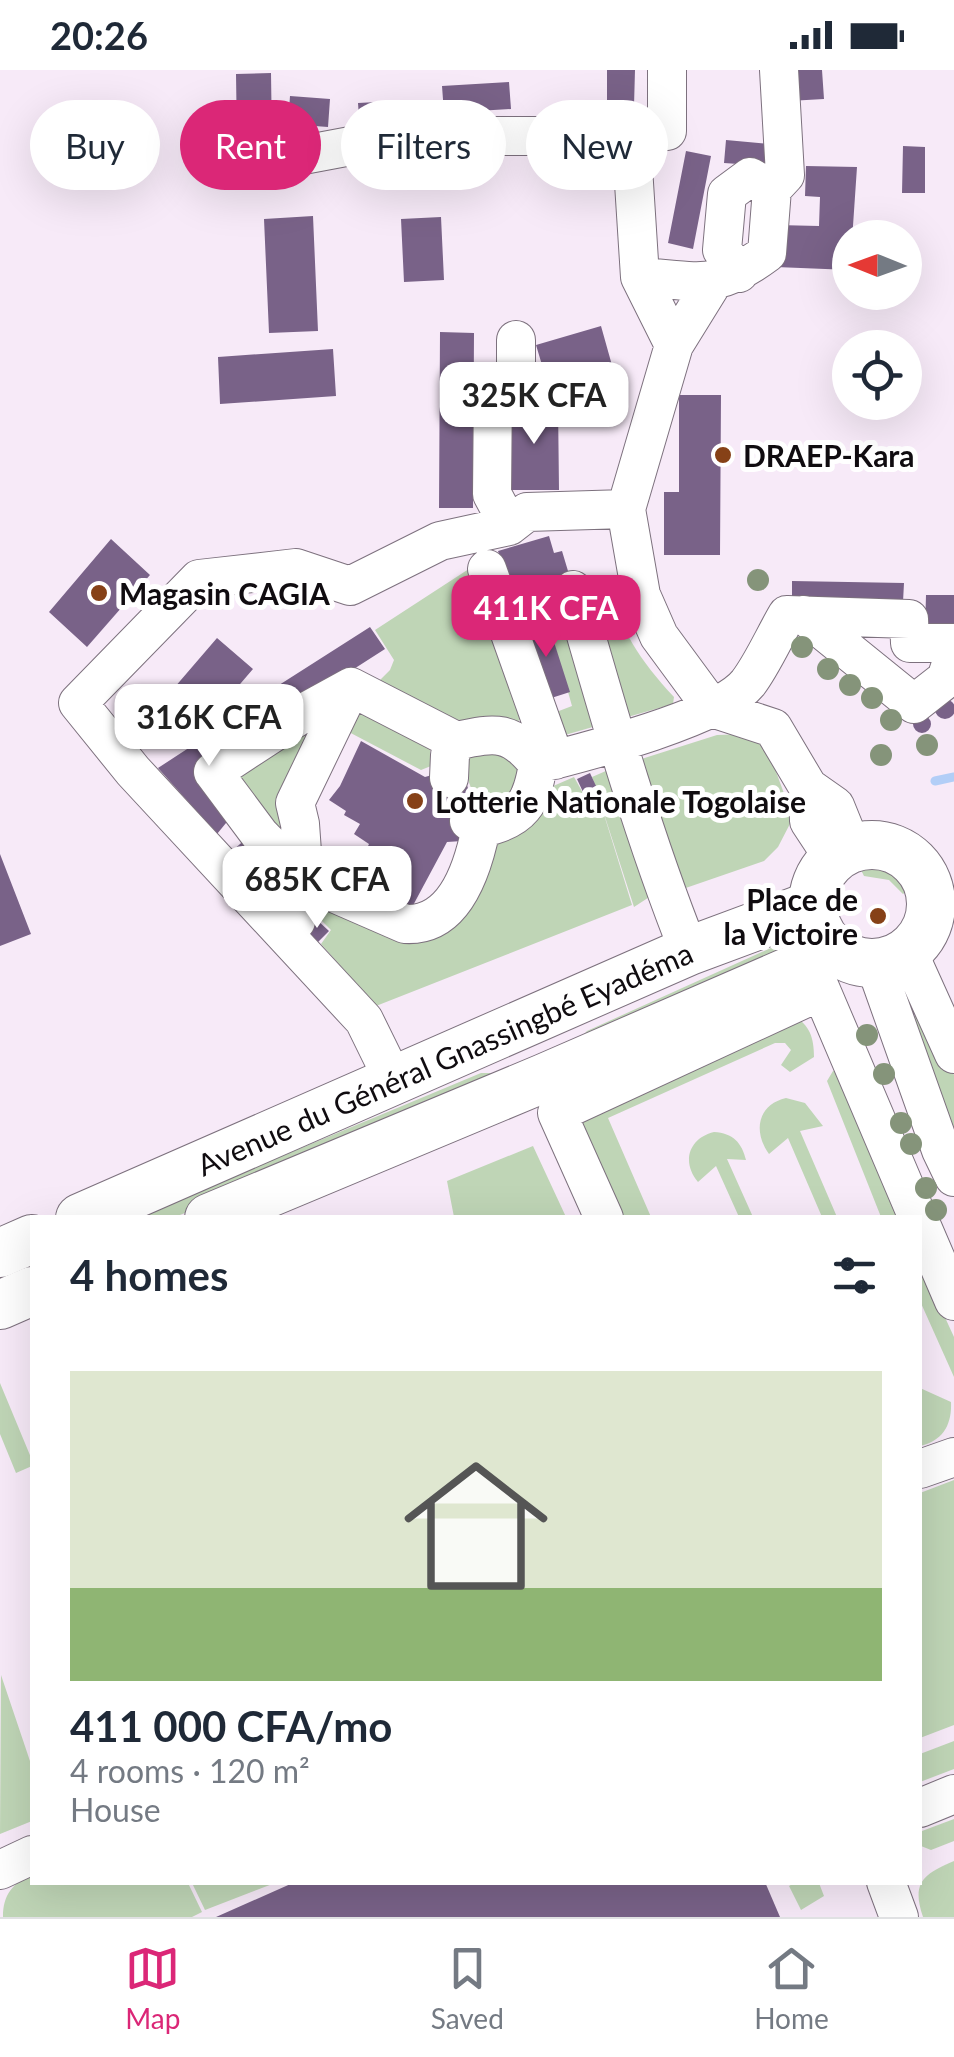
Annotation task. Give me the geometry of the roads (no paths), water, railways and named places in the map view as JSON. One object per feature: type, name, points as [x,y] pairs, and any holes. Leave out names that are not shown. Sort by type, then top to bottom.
[{"type":"main road","points":[[884,846],[933,852],[929,888],[943,901],[920,939],[850,964],[824,938],[816,922],[813,904],[822,872],[843,853],[884,846]]},
{"type":"main road","name":"Avenue du Général Gnassingbé Eyadéma","points":[[87,1215],[689,951],[813,904]]},
{"type":"main road","name":"Avenue du Général Gnassingbé Eyadéma","points":[[217,1215],[551,1095],[850,964]]},
{"type":"main road","points":[[525,1024],[551,1095]]},
{"type":"main road","points":[[0,1253],[30,1239]]},
{"type":"main road","points":[[0,1304],[30,1292]]},
{"type":"street","points":[[667,70],[667,100]]},
{"type":"street","points":[[779,70],[785,175],[772,188],[767,253],[726,278],[674,345],[626,509],[641,594],[659,636],[712,708],[773,728],[808,787],[835,806],[843,853]]},
{"type":"street","points":[[321,152],[404,136],[526,136]]},
{"type":"street","points":[[634,190],[640,277],[674,345]]},
{"type":"street","points":[[640,277],[726,278]]},
{"type":"street","points":[[509,526],[492,494],[492,385],[516,386],[516,340]]},
{"type":"street","points":[[393,1079],[364,1020],[133,771],[78,702],[199,579],[296,568],[350,586],[440,541],[509,526],[526,512],[626,509]]},
{"type":"street","points":[[350,687],[213,772],[260,835],[304,880],[405,924],[420,925],[449,908],[475,856],[475,825],[493,826],[524,809],[547,762],[488,569]]},
{"type":"street","points":[[572,590],[617,744],[689,951]]},
{"type":"street","points":[[350,687],[456,740],[493,733],[510,737],[547,762],[617,744],[712,708],[746,685],[787,615],[909,619],[910,643],[954,644]]},
{"type":"street","points":[[804,616],[914,704],[946,679],[954,654]]},
{"type":"street","points":[[282,931],[296,921],[304,880],[295,803],[350,687]]},
{"type":"street","points":[[449,778],[450,755],[456,740]]},
{"type":"street","points":[[850,964],[954,1054]]},
{"type":"street","points":[[850,964],[954,1176]]},
{"type":"street","points":[[850,964],[918,1215]]},
{"type":"street","points":[[551,1095],[603,1215]]},
{"type":"street","points":[[922,1227],[954,1301]]},
{"type":"street","points":[[922,1469],[954,1456]]},
{"type":"street","points":[[922,1807],[954,1794]]},
{"type":"street","points":[[0,1870],[30,1856]]},
{"type":"street","points":[[887,1885],[899,1917]]},
{"type":"waterway","points":[[935,781],[954,777]]},
{"type":"place","name":"DRAEP-Kara","points":[[723,455]]},
{"type":"place","name":"Magasin CAGIA","points":[[99,593]]},
{"type":"place","name":"Lotterie Nationale Togolaise","points":[[415,801]]},
{"type":"place","name":"Place de la Victoire","points":[[878,916]]}]
